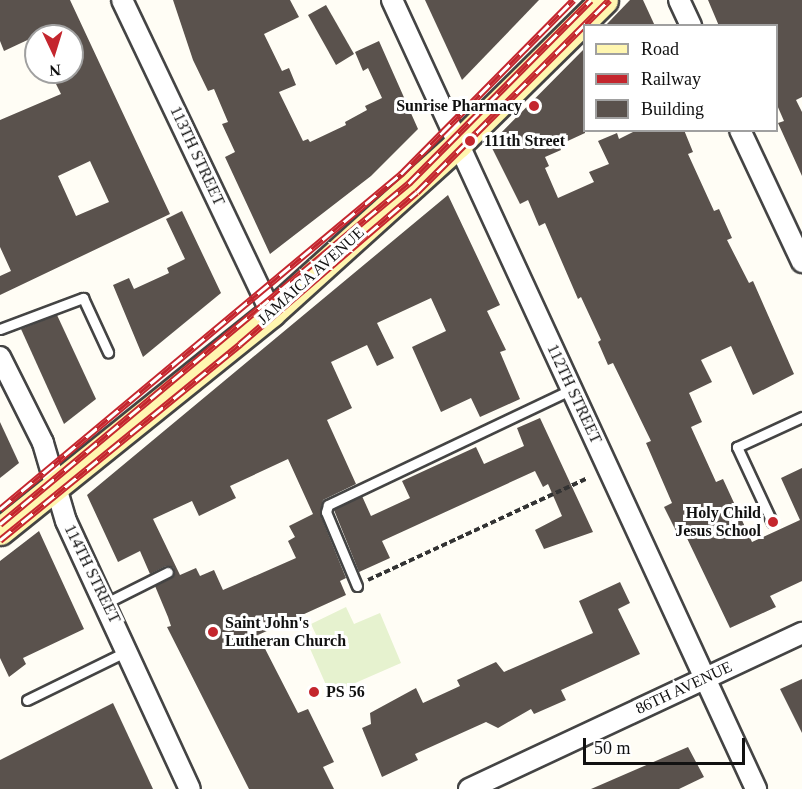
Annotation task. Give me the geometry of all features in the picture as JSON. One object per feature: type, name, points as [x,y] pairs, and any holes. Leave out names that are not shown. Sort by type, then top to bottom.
[{"type":"main road","name":"JAMAICA AVENUE","points":[[0,531],[53,485],[271,313],[458,144],[604,0]]},
{"type":"street","name":"113TH STREET","points":[[123,0],[271,313]]},
{"type":"street","name":"112TH STREET","points":[[392,0],[756,789]]},
{"type":"street","points":[[679,0],[690,24]]},
{"type":"street","points":[[741,132],[802,262]]},
{"type":"street","name":"114TH STREET","points":[[0,357],[43,443],[53,485],[190,789]]},
{"type":"street","name":"86TH AVENUE","points":[[472,788],[802,633]]},
{"type":"lane","points":[[0,329],[83,298],[108,352]]},
{"type":"lane","points":[[357,586],[326,512],[328,505],[572,389]]},
{"type":"lane","points":[[772,522],[737,447],[802,417]]},
{"type":"lane","points":[[106,603],[168,572]]},
{"type":"lane","points":[[27,700],[129,650]]},
{"type":"path","points":[[357,586],[588,478]]},
{"type":"green space","points":[[346,607],[354,624],[380,613],[401,663],[330,694],[308,644],[318,639],[311,624]]},
{"type":"building","points":[[0,0],[70,0],[81,24],[24,24],[24,42],[4,51],[0,41]]},
{"type":"building","points":[[173,0],[290,0],[299,17],[264,34],[282,71],[289,68],[296,85],[279,92],[303,141],[308,139],[310,142],[346,125],[345,122],[367,110],[365,106],[382,98],[368,68],[363,71],[355,52],[379,41],[418,129],[371,176],[270,254],[225,157],[235,152],[222,124],[228,122],[214,89],[208,91],[193,60]]},
{"type":"building","points":[[425,0],[539,0],[462,80]]},
{"type":"building","points":[[630,0],[643,0],[654,24],[607,24]]},
{"type":"building","points":[[708,0],[802,0],[802,97],[796,100],[802,112],[802,176],[778,123],[784,121],[778,107],[778,24],[718,24]]},
{"type":"building","points":[[326,5],[354,54],[336,65],[308,15]]},
{"type":"building","points":[[84,30],[170,214],[0,295],[0,276],[11,271],[0,247],[0,120],[61,94],[56,84],[84,84]],"holes":[[[90,161],[109,202],[76,216],[58,176]]]},
{"type":"building","points":[[583,50],[583,132],[585,133],[559,145],[561,150],[545,157],[549,166],[545,168],[558,198],[594,182],[589,172],[609,164],[598,141],[617,133],[619,139],[633,132],[685,132],[693,152],[688,154],[714,211],[719,209],[732,238],[727,240],[749,283],[753,281],[794,374],[753,395],[731,346],[701,360],[712,382],[689,393],[702,422],[691,427],[716,482],[723,479],[752,542],[800,520],[781,478],[802,468],[802,581],[770,596],[776,607],[730,628],[684,532],[678,535],[664,507],[672,503],[646,443],[651,441],[613,363],[608,365],[598,342],[601,340],[581,297],[578,299],[545,223],[539,226],[528,200],[520,204],[490,144]]},
{"type":"building","points":[[448,195],[500,305],[487,311],[506,350],[500,352],[520,399],[480,417],[471,398],[441,412],[412,347],[446,331],[431,298],[377,323],[394,358],[377,366],[367,345],[331,362],[352,408],[327,420],[356,484],[323,500],[320,514],[346,578],[340,581],[346,595],[258,635],[298,713],[308,709],[334,762],[323,767],[334,789],[249,789],[167,627],[171,626],[155,586],[173,576],[174,568],[166,566],[150,574],[140,551],[118,562],[87,495]],"holes":[[[288,459],[313,514],[289,526],[295,537],[288,541],[296,558],[223,590],[214,570],[200,576],[196,568],[180,575],[153,519],[192,501],[199,516],[236,498],[230,486]]]},
{"type":"building","points":[[182,211],[221,293],[143,357],[113,285],[129,278],[134,289],[169,273],[167,268],[185,259],[166,219]]},
{"type":"building","points":[[57,315],[96,399],[64,424],[21,329]]},
{"type":"building","points":[[540,418],[593,532],[544,549],[535,530],[562,516],[548,484],[543,487],[535,471],[382,541],[390,558],[359,572],[334,510],[362,496],[371,516],[410,498],[402,481],[476,447],[484,464],[524,446],[517,428]]},
{"type":"building","points":[[0,422],[19,463],[0,478]]},
{"type":"building","points":[[39,531],[84,629],[23,658],[26,664],[9,677],[0,658],[0,561]]},
{"type":"building","points":[[620,582],[630,603],[618,609],[640,654],[561,690],[566,700],[534,714],[531,709],[498,728],[486,722],[415,754],[418,760],[382,777],[362,728],[371,724],[370,713],[416,688],[423,703],[460,686],[457,680],[496,662],[504,672],[593,633],[579,601]]},
{"type":"building","points":[[802,679],[802,733],[780,689]]},
{"type":"building","points":[[113,703],[153,789],[0,789],[0,760]]},
{"type":"building","points":[[688,747],[704,777],[679,789],[591,789]]},
{"type":"railway","points":[[0,509],[401,174],[573,0]]},
{"type":"railway","points":[[0,524],[409,183],[591,0]]},
{"type":"railway","points":[[585,24],[609,0]]},
{"type":"railway","points":[[0,540],[240,344],[417,192],[583,26]]},
{"type":"place","name":"Sunrise Pharmacy","points":[[534,106]]},
{"type":"place","name":"111th Street","points":[[470,141]]},
{"type":"place","name":"Holy Child Jesus School","points":[[773,522]]},
{"type":"place","name":"Saint John's Lutheran Church","points":[[213,632]]},
{"type":"place","name":"PS 56","points":[[314,692]]}]
